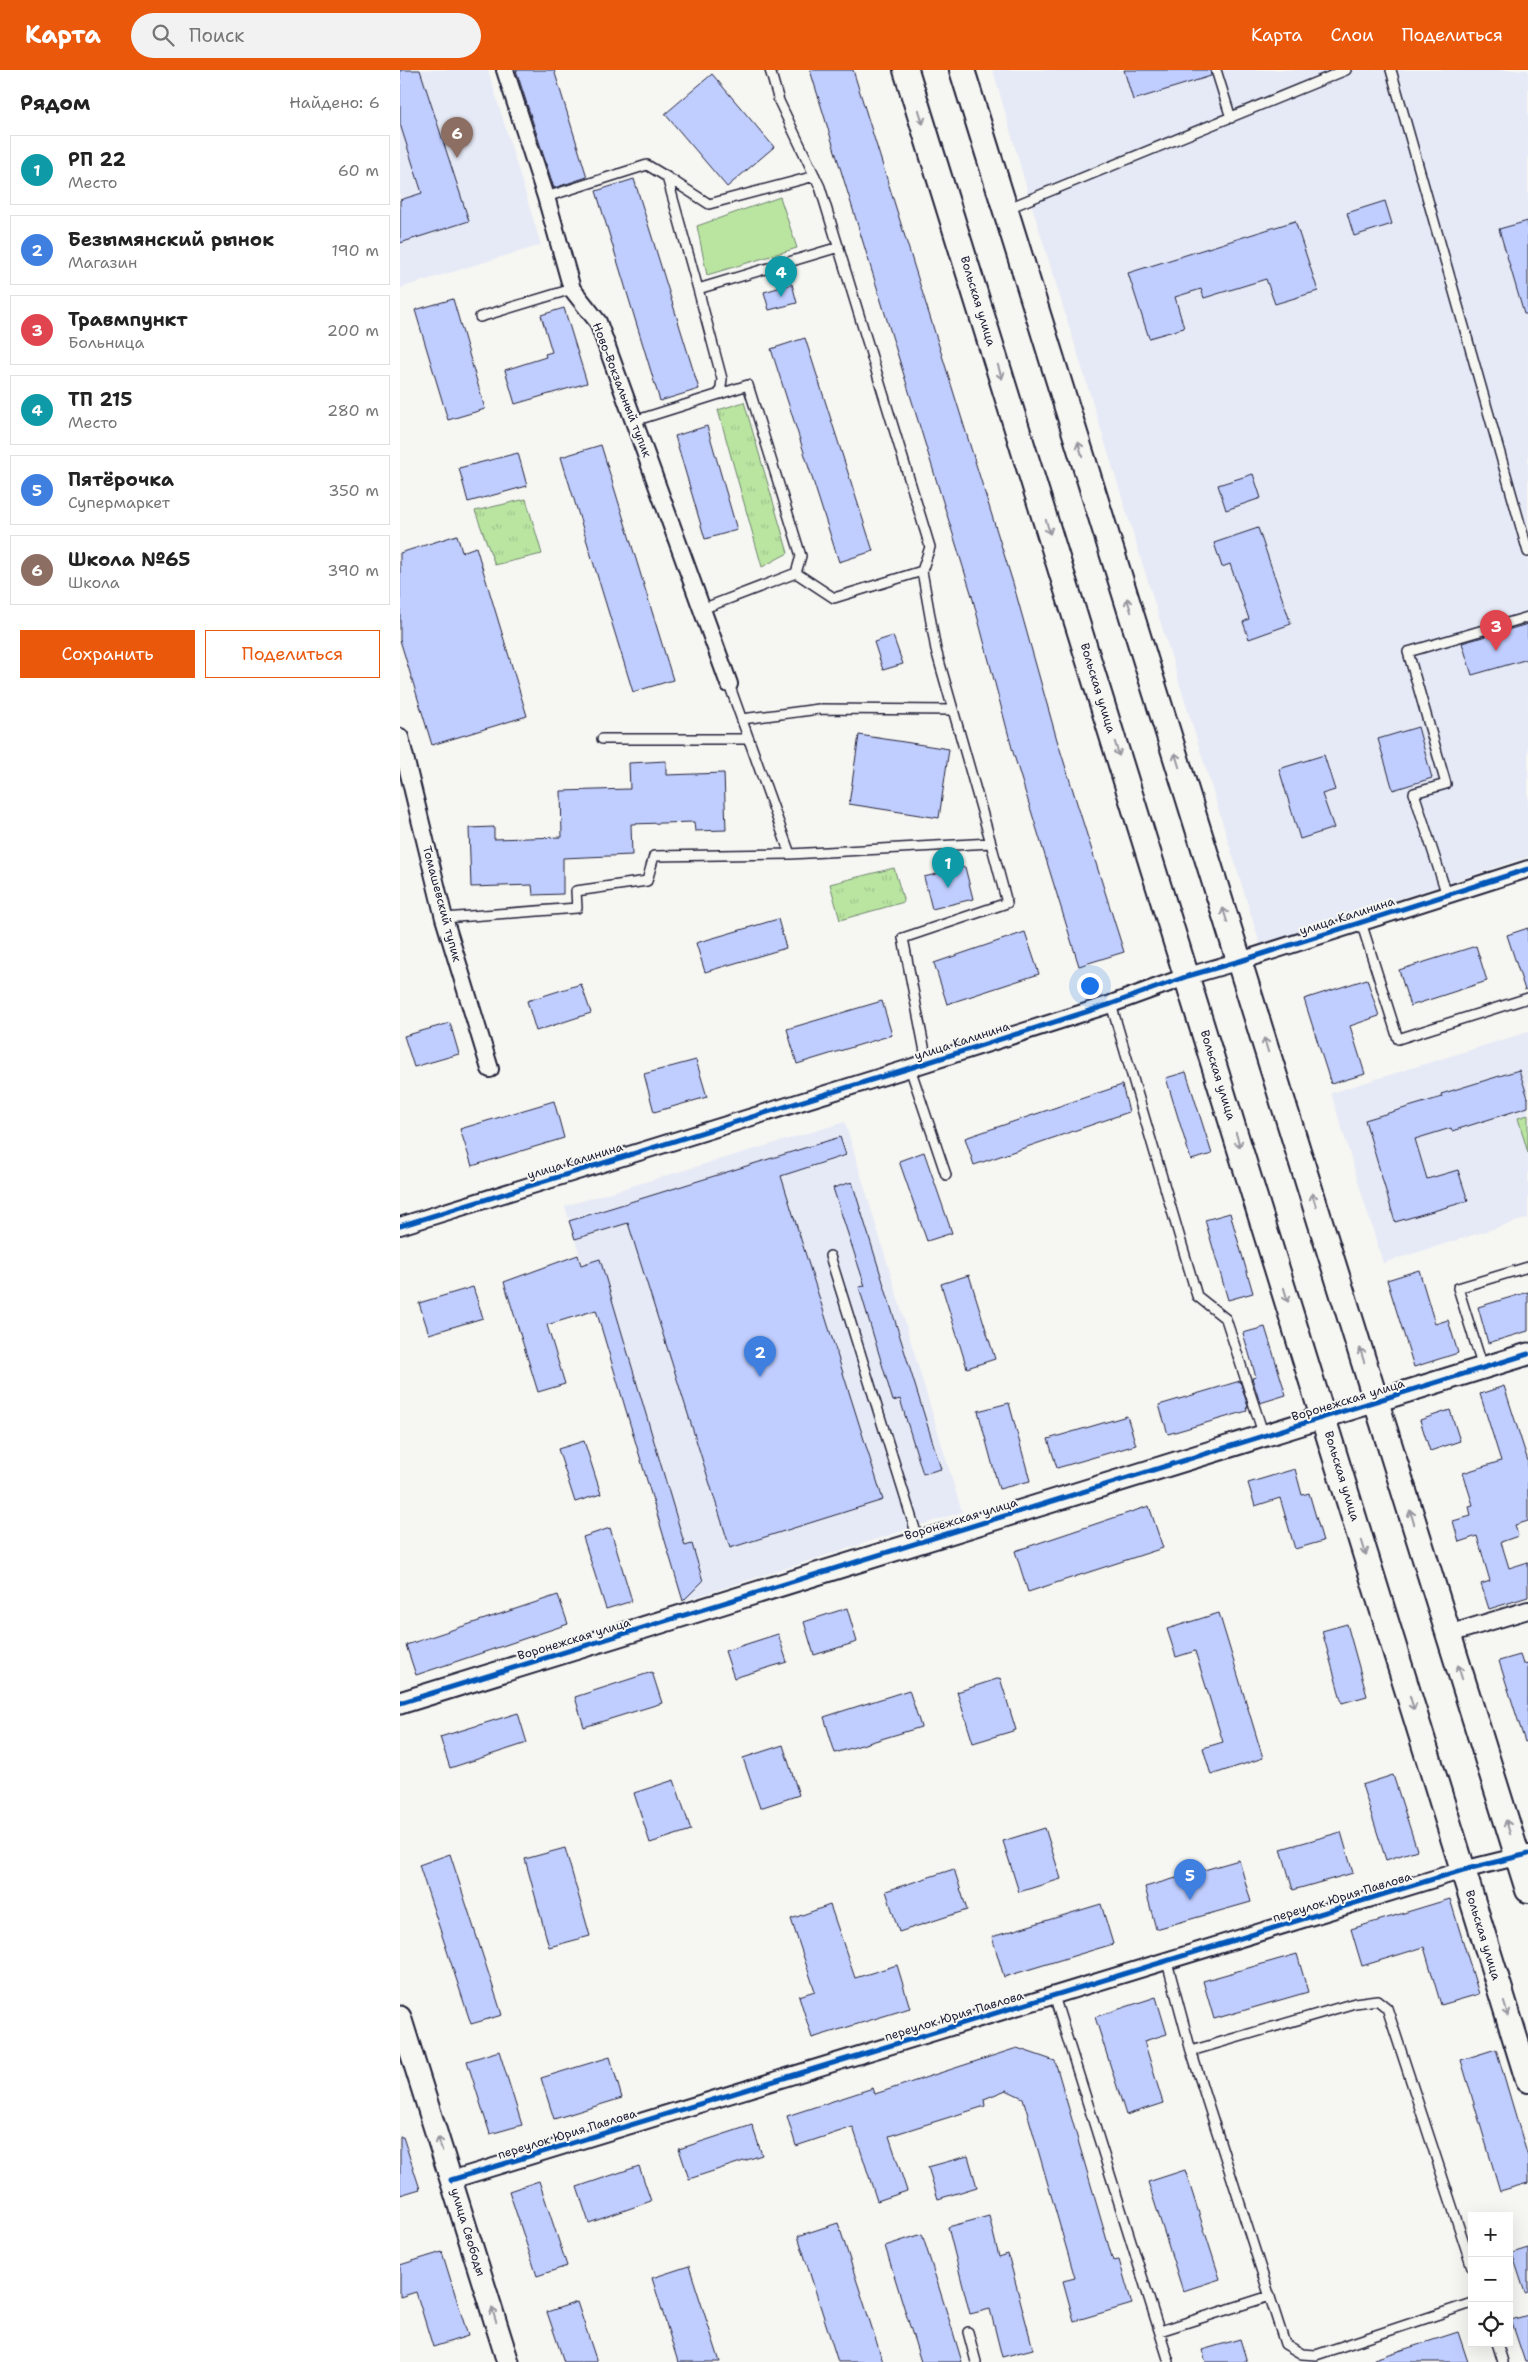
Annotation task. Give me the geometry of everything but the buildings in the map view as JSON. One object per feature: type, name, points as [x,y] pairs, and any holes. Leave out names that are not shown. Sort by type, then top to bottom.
[{"type":"main road","name":"Вольская улица","points":[[906,70],[1188,976],[1528,2080]]},
{"type":"main road","points":[[962,70],[1376,1402],[1449,1634],[1523,1856],[1528,1890]]},
{"type":"street","name":"Ново-Вокзальный тупик","points":[[505,70],[546,197],[572,289],[598,322],[729,684]]},
{"type":"street","name":"Томашевский тупик","points":[[400,737],[444,918],[490,1070]]},
{"type":"street","name":"улица Калинина","points":[[400,1226],[910,1068],[1111,1004],[1188,976],[1528,869]]},
{"type":"street","name":"Воронежская улица","points":[[400,1704],[1528,1354]]},
{"type":"street","points":[[1449,1634],[1528,1610]]},
{"type":"street","name":"переулок Юрия Павлова","points":[[451,2180],[1463,1870],[1523,1856]]},
{"type":"street","name":"улица Свободы","points":[[400,2016],[508,2362]]},
{"type":"lane","points":[[770,70],[779,100],[815,176],[839,248],[930,547],[922,571],[936,650],[1008,903],[903,938],[927,1062]]},
{"type":"lane","points":[[1216,70],[1231,118]]},
{"type":"lane","points":[[1005,209],[1347,70]]},
{"type":"lane","points":[[1391,70],[1524,524],[1528,552]]},
{"type":"lane","points":[[546,197],[647,165],[709,204],[815,176]]},
{"type":"lane","points":[[667,177],[722,379],[720,394]]},
{"type":"lane","points":[[698,289],[839,248]]},
{"type":"lane","points":[[480,317],[572,289]]},
{"type":"lane","points":[[634,420],[748,385],[801,556],[796,573]]},
{"type":"lane","points":[[796,573],[834,598],[922,571]]},
{"type":"lane","points":[[702,609],[796,573]]},
{"type":"lane","points":[[1447,895],[1414,793],[1446,784],[1408,652],[1528,617]]},
{"type":"lane","points":[[729,684],[790,854]]},
{"type":"lane","points":[[742,719],[819,709],[953,710]]},
{"type":"lane","points":[[602,739],[749,739]]},
{"type":"lane","points":[[444,918],[577,908],[576,891],[647,881],[654,856],[790,854],[991,843]]},
{"type":"lane","points":[[1361,922],[1398,1038],[1528,998]]},
{"type":"lane","points":[[1111,1004],[1197,1296],[1226,1319],[1264,1437]]},
{"type":"lane","points":[[910,1068],[946,1175]]},
{"type":"lane","points":[[830,1256],[920,1543]]},
{"type":"lane","points":[[1483,1368],[1458,1288],[1528,1267]]},
{"type":"lane","points":[[1167,1962],[1191,2051],[1286,2344],[1302,2354],[1316,2355],[1468,2304]]},
{"type":"lane","points":[[1054,1996],[1169,2362]]},
{"type":"lane","points":[[1191,2051],[1355,2003],[1377,2000],[1387,2008],[1469,2257]]},
{"type":"lane","points":[[1160,2331],[1270,2296]]},
{"type":"lane","points":[[968,2332],[976,2362]]},
{"type":"lane","points":[[1497,2347],[1502,2362]]},
{"type":"shaded area","points":[[400,70],[488,70],[541,245],[400,288]]},
{"type":"shaded area","points":[[993,70],[1528,70],[1528,857],[1260,944],[1030,200]]},
{"type":"shaded area","points":[[1528,1032],[1528,1218],[1383,1263],[1331,1093]]},
{"type":"shaded area","points":[[845,1122],[962,1512],[683,1601],[565,1206]]},
{"type":"green space","points":[[780,197],[797,248],[707,275],[697,226]]},
{"type":"green space","points":[[744,402],[788,553],[762,567],[718,410]]},
{"type":"green space","points":[[526,499],[542,554],[495,565],[475,511]]},
{"type":"green space","points":[[894,868],[904,902],[840,920],[830,884]]},
{"type":"green space","points":[[1528,1115],[1528,1153],[1518,1118]]},
{"type":"cycle path","points":[[400,1226],[910,1068],[1111,1004],[1188,976],[1528,869]]},
{"type":"cycle path","points":[[400,1703],[1528,1354]]},
{"type":"cycle path","points":[[451,2180],[1463,1870],[1528,1854]]},
{"type":"place","name":"Школа №65","points":[[457,158]]},
{"type":"place","name":"ТП 215","points":[[781,297]]},
{"type":"place","name":"Травмпункт","points":[[1496,651]]},
{"type":"place","name":"РП 22","points":[[948,888]]},
{"type":"place","name":"Безымянский рынок","points":[[760,1377]]},
{"type":"place","name":"Пятёрочка","points":[[1190,1900]]}]
